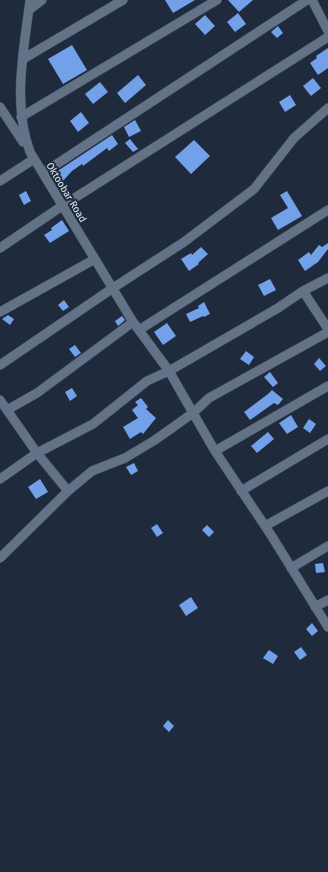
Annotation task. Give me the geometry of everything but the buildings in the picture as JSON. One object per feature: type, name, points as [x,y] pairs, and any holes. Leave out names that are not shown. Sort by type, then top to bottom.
[{"type":"street","name":"Oktoobar Road","points":[[30,0],[20,98],[24,137],[32,155],[133,322],[170,371],[215,451],[265,526],[328,627]]},
{"type":"street","points":[[29,10],[42,0]]},
{"type":"street","points":[[23,59],[123,0]]},
{"type":"street","points":[[21,117],[217,0]]},
{"type":"street","points":[[42,173],[307,0]]},
{"type":"street","points":[[312,0],[328,31]]},
{"type":"street","points":[[0,248],[62,206],[328,37]]},
{"type":"street","points":[[0,107],[32,155],[0,181]]},
{"type":"street","points":[[0,365],[113,288],[184,242],[254,189],[294,138],[328,108]]},
{"type":"street","points":[[139,330],[328,210]]},
{"type":"street","points":[[0,312],[95,259]]},
{"type":"street","points":[[0,479],[37,453],[93,424],[147,381],[170,371],[278,308],[303,291],[328,278]]},
{"type":"street","points":[[303,291],[328,329]]},
{"type":"street","points":[[7,410],[37,393],[133,322]]},
{"type":"street","points":[[0,558],[68,491],[92,471],[125,458],[155,440],[193,413],[209,398],[328,332]]},
{"type":"street","points":[[215,451],[328,386]]},
{"type":"street","points":[[0,400],[37,453],[68,491]]},
{"type":"street","points":[[241,490],[328,439]]},
{"type":"street","points":[[265,526],[328,491]]},
{"type":"street","points":[[291,568],[328,546]]},
{"type":"street","points":[[315,607],[328,600]]}]
